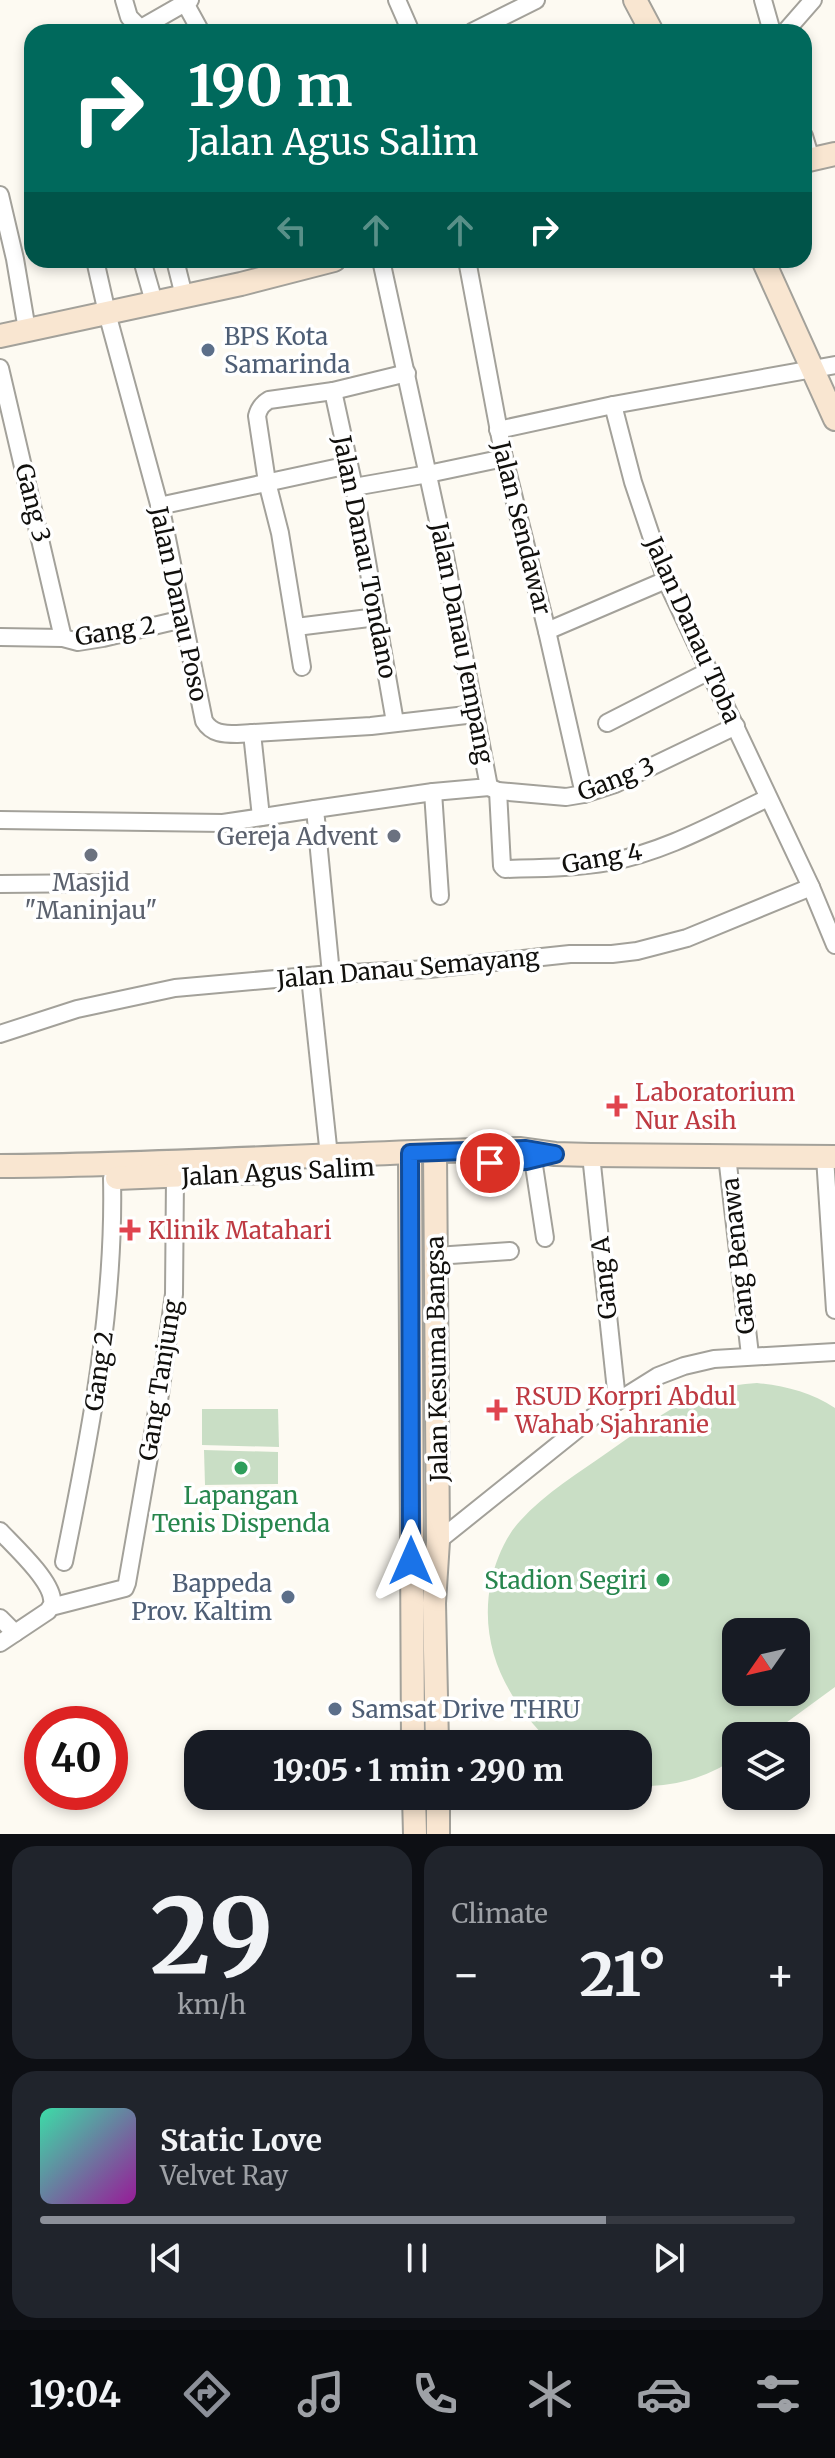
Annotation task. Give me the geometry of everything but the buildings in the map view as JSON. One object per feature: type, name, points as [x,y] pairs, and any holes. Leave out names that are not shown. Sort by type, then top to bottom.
[{"type":"street","points":[[124,0],[135,24]]},
{"type":"street","points":[[397,0],[408,24]]},
{"type":"street","points":[[491,24],[536,0]]},
{"type":"street","points":[[635,0],[648,24]]},
{"type":"street","points":[[763,0],[770,24]]},
{"type":"street","points":[[792,24],[813,0]]},
{"type":"street","points":[[148,24],[188,1],[198,24]]},
{"type":"street","points":[[812,159],[835,154]]},
{"type":"street","points":[[0,195],[27,330]]},
{"type":"street","points":[[97,268],[107,313]]},
{"type":"street","points":[[144,268],[154,302]]},
{"type":"street","points":[[177,268],[184,296]]},
{"type":"street","points":[[0,336],[301,268]]},
{"type":"street","name":"Jalan Danau Jempang","points":[[0,820],[223,823],[433,792],[494,789],[475,714],[428,474],[383,268]]},
{"type":"street","name":"Jalan Sendawar","points":[[468,268],[504,458],[584,794]]},
{"type":"street","points":[[766,268],[835,419]]},
{"type":"street","name":"Jalan Danau Poso","points":[[107,313],[159,506],[207,726],[219,733],[252,733],[475,714]]},
{"type":"street","points":[[498,430],[613,405],[835,365]]},
{"type":"street","name":"Gang 3","points":[[0,368],[63,638]]},
{"type":"street","points":[[302,667],[257,416],[269,400],[333,391],[407,373]]},
{"type":"street","name":"Jalan Danau Tondano","points":[[333,391],[354,487],[395,722]]},
{"type":"street","name":"Jalan Danau Toba","points":[[613,405],[633,482],[666,580],[811,887],[835,945]]},
{"type":"street","points":[[354,487],[504,458]]},
{"type":"street","points":[[159,506],[349,465]]},
{"type":"street","points":[[547,631],[666,580]]},
{"type":"street","points":[[296,627],[377,617]]},
{"type":"street","name":"Gang 2","points":[[0,637],[63,638],[78,642],[183,619]]},
{"type":"street","points":[[607,723],[709,671]]},
{"type":"street","name":"Gang 3","points":[[494,789],[566,797],[584,794],[615,784],[736,726]]},
{"type":"street","points":[[252,733],[261,817]]},
{"type":"street","name":"Gang 4","points":[[494,789],[502,866],[505,869],[571,867],[632,856],[688,836],[768,798]]},
{"type":"street","points":[[433,792],[440,896]]},
{"type":"street","points":[[315,809],[331,974]]},
{"type":"street","points":[[0,884],[108,883]]},
{"type":"street","name":"Jalan Danau Semayang","points":[[0,1034],[77,1009],[149,992],[331,974],[637,951],[687,938],[811,887]]},
{"type":"street","points":[[310,977],[329,1156]]},
{"type":"street","name":"Jalan Agus Salim","points":[[0,1166],[112,1178],[175,1169],[329,1156],[410,1159],[591,1155],[830,1157]]},
{"type":"street","name":"Gang A","points":[[591,1155],[617,1400]]},
{"type":"street","name":"Gang Benawa","points":[[727,1156],[750,1355]]},
{"type":"street","points":[[544,1157],[545,1238]]},
{"type":"street","points":[[830,1157],[835,1310]]},
{"type":"street","name":"Jalan Agus Salim","points":[[0,1177],[34,1172],[410,1159]]},
{"type":"street","name":"Jalan Kesuma Bangsa","points":[[410,1159],[413,1730]]},
{"type":"street","name":"Jalan Kesuma Bangsa","points":[[434,1159],[437,1730]]},
{"type":"street","name":"Gang Tanjung","points":[[48,1610],[125,1588],[127,1583],[174,1294],[175,1169]]},
{"type":"street","name":"Gang 2","points":[[64,1562],[103,1348],[113,1217],[112,1178]]},
{"type":"street","points":[[436,1256],[510,1251]]},
{"type":"street","points":[[438,1541],[594,1416],[639,1386],[673,1369],[714,1359],[750,1355],[835,1352]]},
{"type":"street","points":[[0,1531],[52,1597],[48,1610],[0,1643]]},
{"type":"street","points":[[411,1590],[434,1589]]},
{"type":"street","points":[[0,1618],[15,1633]]},
{"type":"street","points":[[412,1695],[436,1696]]},
{"type":"street","points":[[414,1810],[415,1834]]},
{"type":"street","points":[[438,1810],[438,1834]]},
{"type":"green space","name":"Stadion Segiri","points":[[757,1383],[807,1394],[835,1408],[835,1687],[810,1705],[810,1618],[722,1618],[722,1706],[809,1706],[787,1722],[722,1722],[722,1766],[677,1783],[652,1785],[652,1730],[539,1730],[521,1709],[499,1670],[492,1649],[488,1605],[491,1581],[498,1557],[510,1534],[552,1492],[646,1425],[679,1405],[714,1390]]},
{"type":"green space","points":[[202,1409],[278,1409],[279,1447],[202,1445]]},
{"type":"green space","name":"Lapangan Tenis Dispenda","points":[[204,1450],[278,1452],[278,1484],[205,1485]]},
{"type":"place","name":"BPS Kota Samarinda","points":[[208,350]]},
{"type":"place","name":"Gereja Advent","points":[[394,836]]},
{"type":"place","name":"Masjid \"Maninjau\"","points":[[91,855]]},
{"type":"place","name":"Laboratorium Nur Asih","points":[[617,1106]]},
{"type":"place","name":"Klinik Matahari","points":[[130,1230]]},
{"type":"place","name":"RSUD Korpri Abdul Wahab Sjahranie","points":[[497,1410]]},
{"type":"place","name":"Lapangan Tenis Dispenda","points":[[241,1468]]},
{"type":"place","name":"Stadion Segiri","points":[[663,1580]]},
{"type":"place","name":"Bappeda Prov. Kaltim","points":[[288,1597]]},
{"type":"place","name":"Samsat Drive THRU","points":[[335,1709]]},
{"type":"route","points":[[411,1561],[410,1153],[526,1149],[555,1154],[526,1161],[490,1163]]}]
